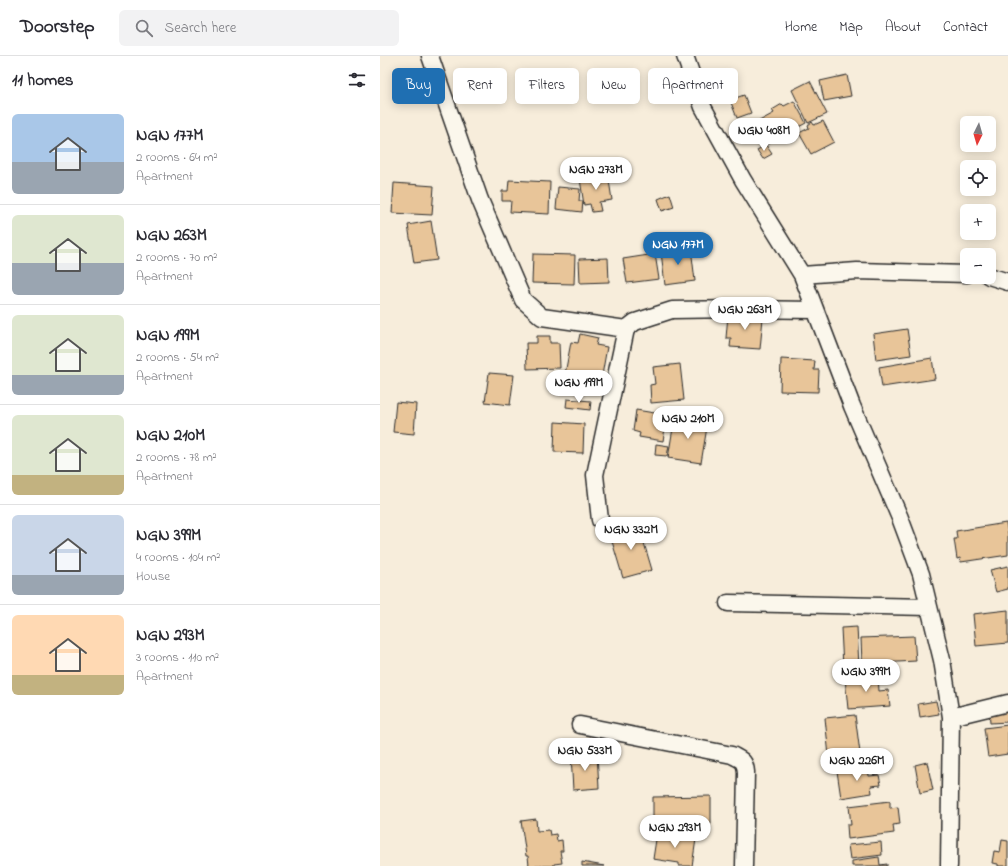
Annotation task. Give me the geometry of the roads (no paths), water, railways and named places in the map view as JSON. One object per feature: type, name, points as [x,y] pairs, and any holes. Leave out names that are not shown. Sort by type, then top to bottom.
[{"type":"street","points":[[430,56],[480,200],[523,300],[542,317],[626,329]]},
{"type":"street","points":[[685,56],[703,107],[743,180],[802,275],[852,406],[900,518],[921,574],[942,660],[952,717],[949,866]]},
{"type":"street","points":[[802,275],[857,271],[960,274]]},
{"type":"street","points":[[996,278],[1008,282]]},
{"type":"street","points":[[600,520],[595,474],[626,329],[635,322],[672,310],[816,310]]},
{"type":"street","points":[[728,603],[929,607]]},
{"type":"street","points":[[952,717],[1008,703]]},
{"type":"street","points":[[580,725],[732,755],[740,759],[745,764],[746,772],[744,866]]}]
